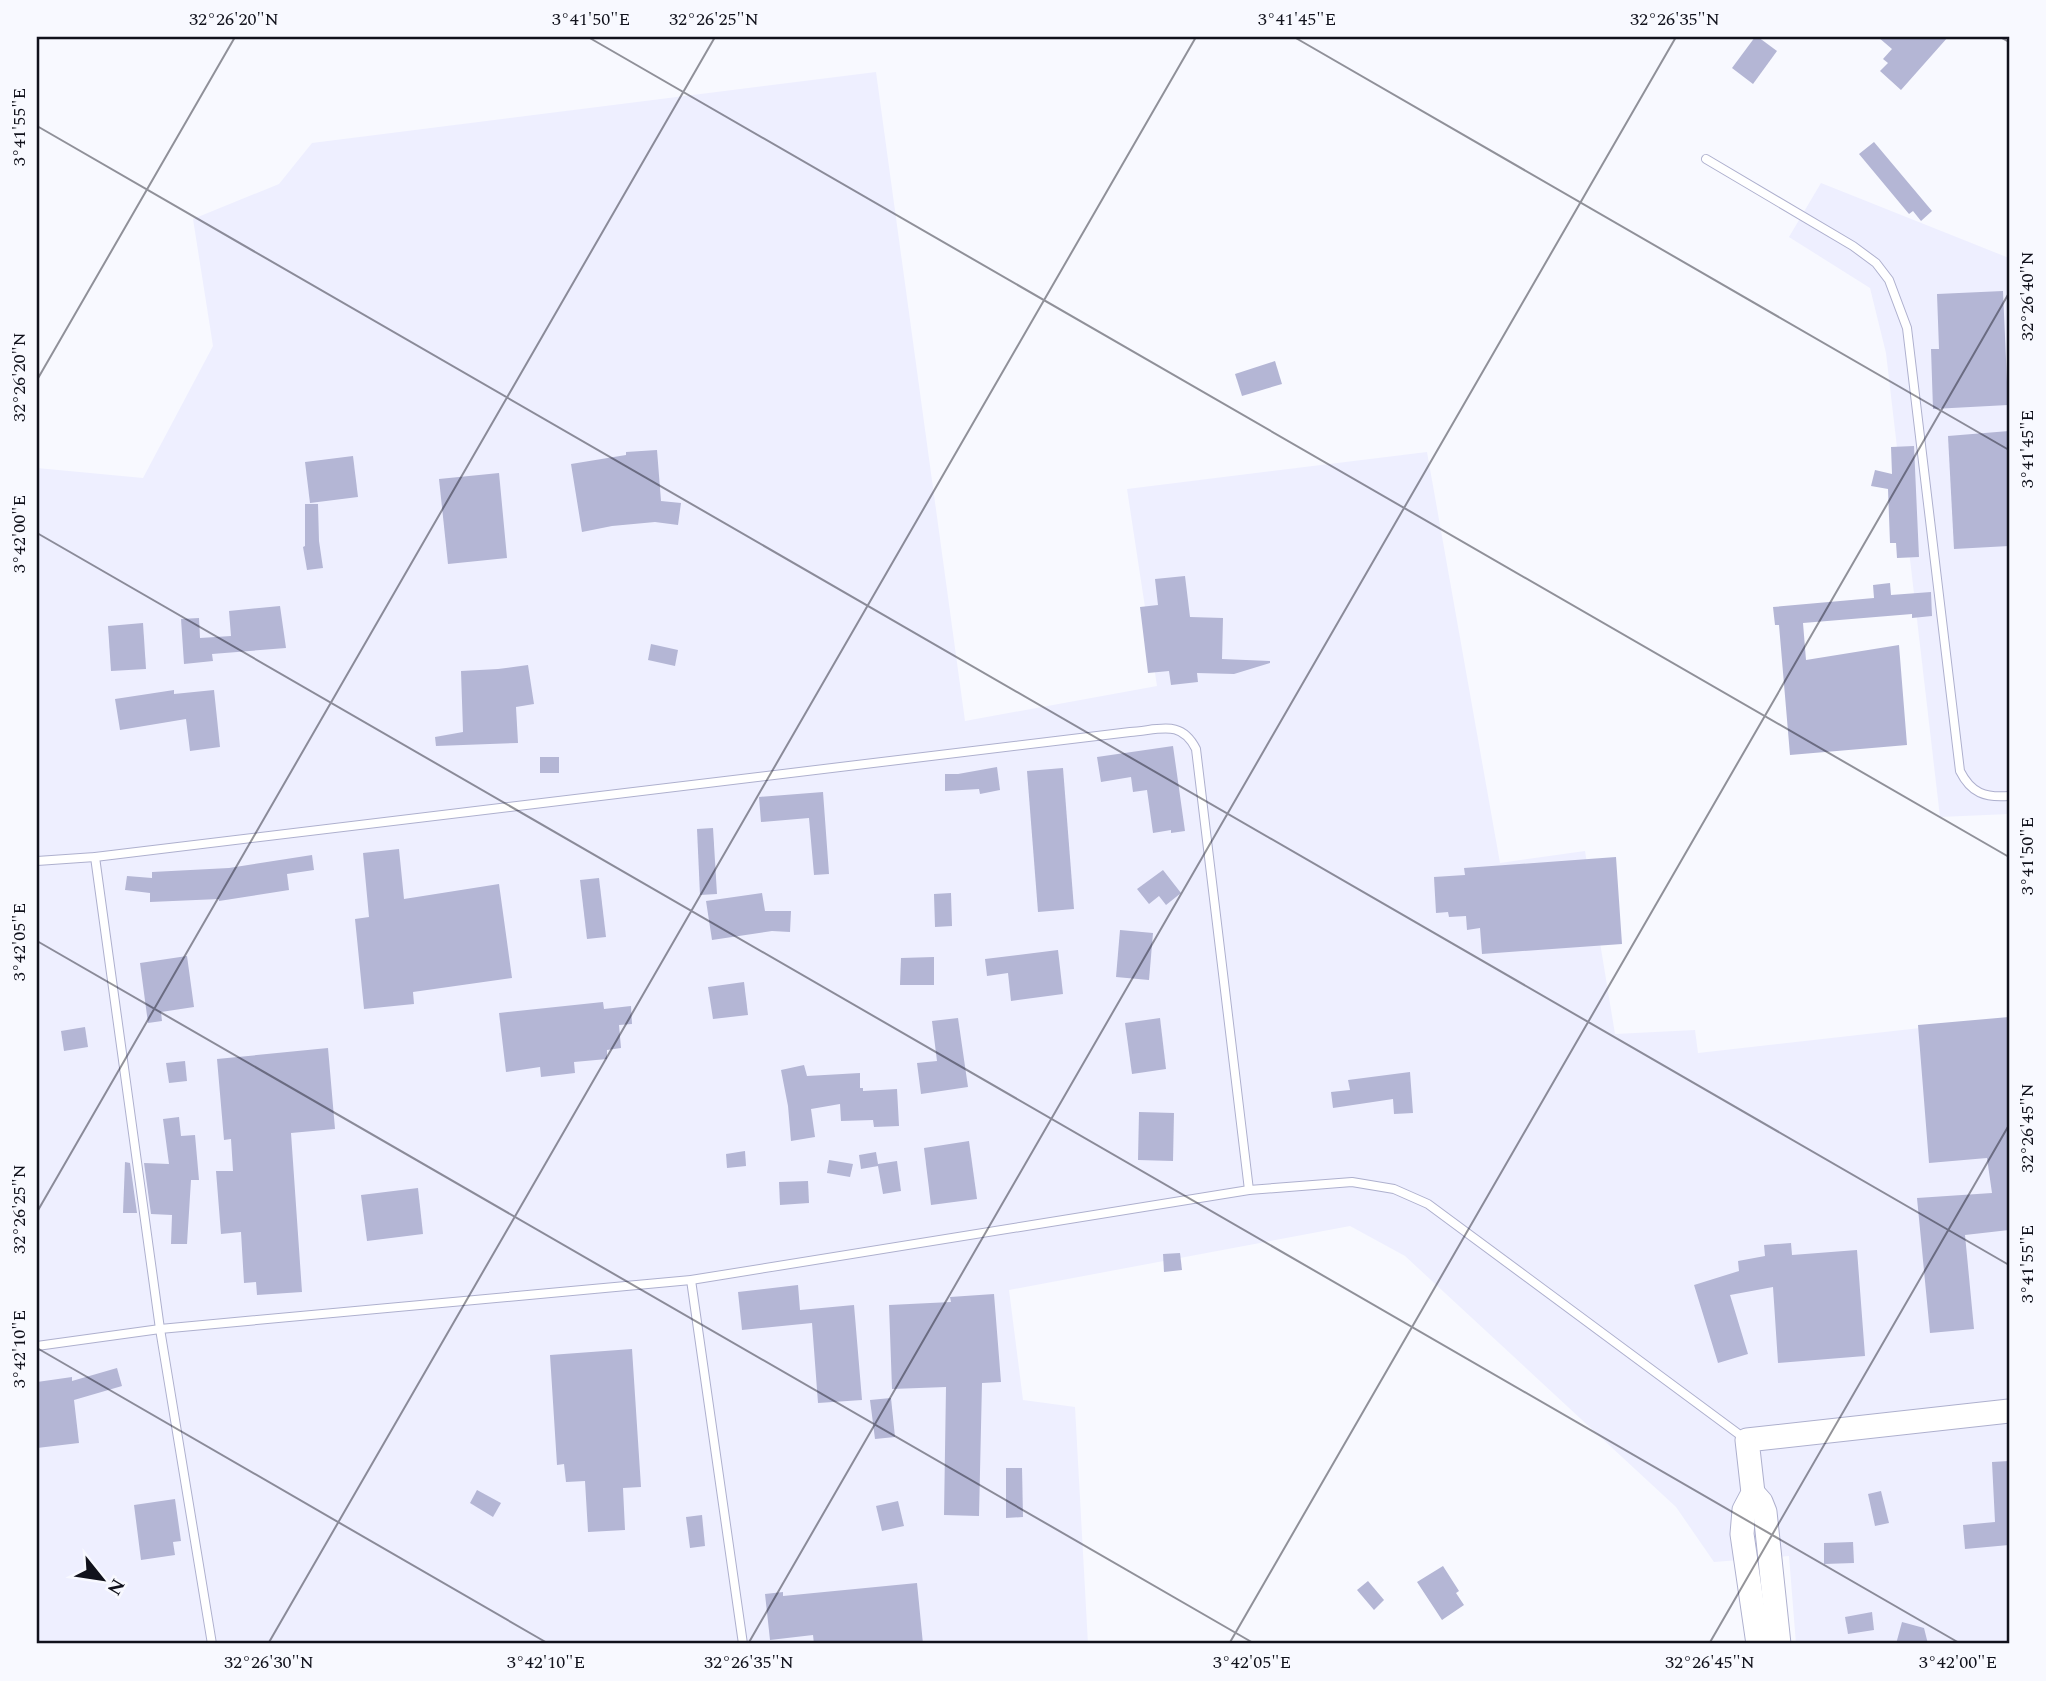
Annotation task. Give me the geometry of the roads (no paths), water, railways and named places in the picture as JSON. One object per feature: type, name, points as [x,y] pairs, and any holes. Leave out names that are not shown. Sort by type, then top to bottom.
[{"type":"main road","points":[[1758,1644],[1742,1534],[1744,1510],[1753,1493],[1747,1440],[2009,1411]]},
{"type":"main road","points":[[1753,1493],[1765,1512],[1779,1644]]},
{"type":"lane","points":[[1706,159],[1853,246],[1876,263],[1889,280],[1907,328],[1960,771],[1971,789],[1979,794],[2009,796]]},
{"type":"lane","points":[[37,861],[95,857],[1176,729],[1189,735],[1196,749],[1250,1190]]},
{"type":"lane","points":[[95,857],[160,1329],[212,1644]]},
{"type":"lane","points":[[37,1346],[160,1329],[691,1280],[1250,1190],[1352,1182],[1394,1189],[1428,1204],[1747,1440]]},
{"type":"lane","points":[[691,1280],[743,1644]]}]
